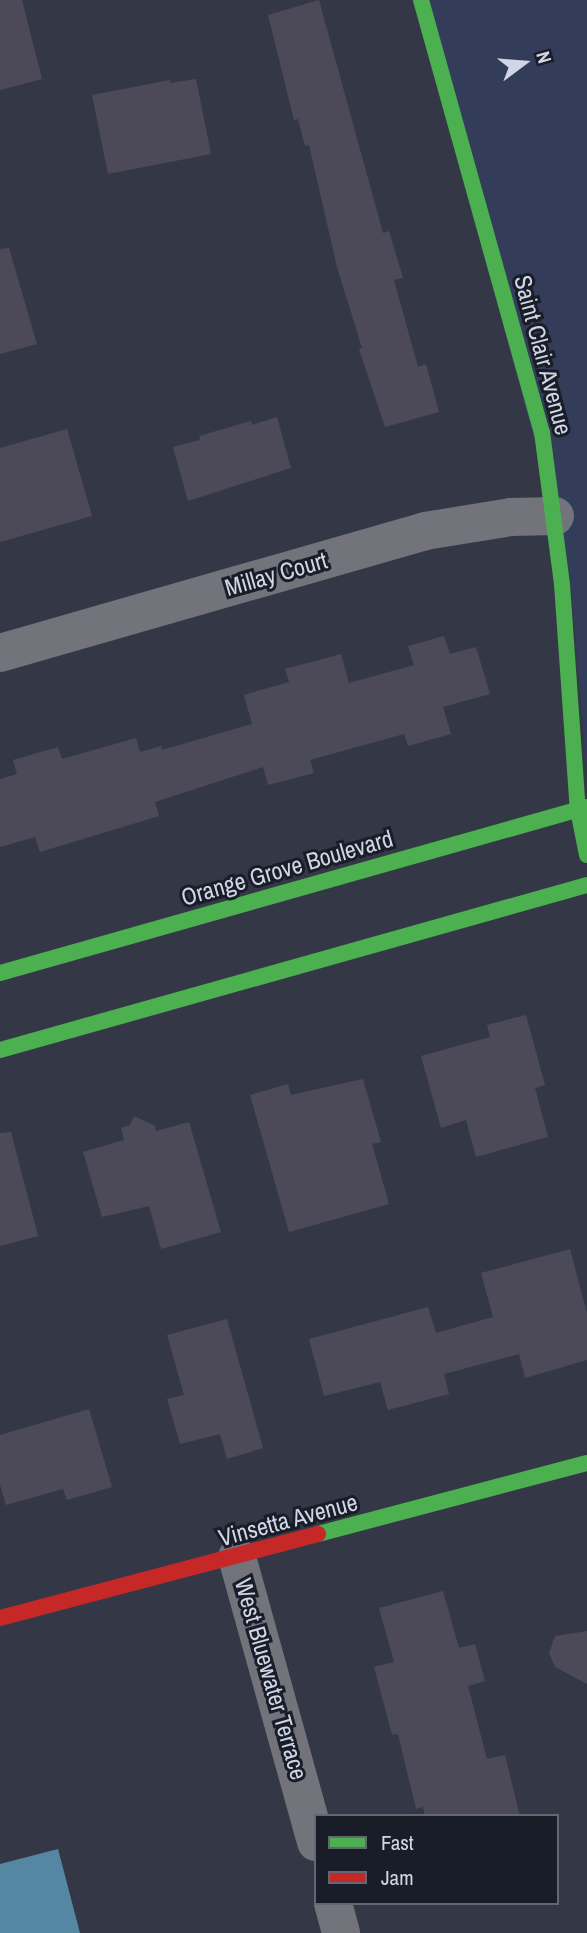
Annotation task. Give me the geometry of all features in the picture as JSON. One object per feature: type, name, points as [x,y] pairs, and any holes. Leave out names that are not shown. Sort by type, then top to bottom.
[{"type":"street","name":"Saint Clair Avenue","points":[[421,0],[542,432],[555,516],[587,855]]},
{"type":"street","name":"Millay Court","points":[[0,653],[425,531],[511,517],[555,516]]},
{"type":"street","name":"Orange Grove Boulevard","points":[[0,973],[583,808]]},
{"type":"street","points":[[0,1050],[587,885]]},
{"type":"street","name":"Vinsetta Avenue","points":[[0,1618],[587,1463]]},
{"type":"street","name":"West Bluewater Terrace","points":[[237,1557],[314,1835]]},
{"type":"street","points":[[334,1905],[341,1933]]},
{"type":"shaded area","points":[[415,0],[587,0],[587,773],[570,574]]},
{"type":"shaded area","points":[[58,1849],[80,1933],[0,1933],[0,1864]]},
{"type":"building","points":[[0,0],[22,0],[42,79],[0,90]]},
{"type":"building","points":[[319,0],[383,233],[389,231],[403,278],[394,280],[418,367],[426,364],[439,412],[385,427],[359,349],[362,348],[337,267],[309,145],[305,146],[298,119],[294,120],[268,15]]},
{"type":"building","points":[[196,79],[211,154],[108,174],[92,95],[170,80],[170,83]]},
{"type":"building","points":[[9,248],[37,344],[0,354],[0,249]]},
{"type":"building","points":[[277,417],[291,468],[188,501],[173,447],[200,440],[199,436],[251,421],[252,425]]},
{"type":"building","points":[[67,429],[92,516],[0,542],[0,448]]},
{"type":"building","points":[[444,636],[450,654],[476,647],[490,694],[443,707],[451,734],[408,746],[404,734],[310,760],[314,773],[268,785],[263,767],[155,802],[159,816],[40,852],[35,837],[0,847],[0,779],[17,774],[13,760],[58,747],[62,759],[136,738],[140,752],[161,746],[162,750],[252,724],[244,695],[289,682],[285,669],[341,654],[349,683],[414,665],[408,646]]},
{"type":"building","points":[[526,1015],[545,1085],[535,1088],[548,1137],[476,1157],[466,1120],[441,1128],[421,1056],[490,1037],[487,1025]]},
{"type":"building","points":[[363,1079],[381,1142],[372,1144],[389,1204],[289,1232],[250,1095],[288,1084],[291,1095]]},
{"type":"building","points":[[134,1116],[155,1126],[156,1131],[189,1122],[221,1232],[161,1249],[149,1206],[102,1217],[83,1152],[124,1140],[121,1128],[130,1125]]},
{"type":"building","points":[[11,1132],[38,1236],[0,1246],[0,1133]]},
{"type":"building","points":[[570,1249],[587,1313],[587,1360],[525,1378],[519,1354],[444,1374],[449,1394],[388,1410],[380,1382],[324,1396],[309,1339],[428,1307],[436,1333],[493,1317],[481,1273]]},
{"type":"building","points":[[227,1319],[263,1448],[227,1459],[220,1434],[180,1444],[167,1399],[184,1395],[167,1335]]},
{"type":"building","points":[[89,1409],[112,1487],[67,1500],[63,1489],[6,1505],[0,1485],[0,1435]]},
{"type":"building","points":[[443,1591],[459,1648],[475,1644],[485,1681],[468,1686],[487,1759],[505,1755],[520,1814],[425,1814],[423,1807],[416,1809],[398,1734],[392,1735],[374,1667],[394,1662],[379,1608]]},
{"type":"building","points":[[587,1631],[587,1684],[555,1667],[549,1653],[555,1636]]},
{"type":"traffic: fast","points":[[421,0],[542,432],[562,584],[578,810],[587,855]]},
{"type":"traffic: fast","points":[[0,973],[587,807]]},
{"type":"traffic: fast","points":[[0,1050],[587,885]]},
{"type":"traffic: fast","points":[[318,1534],[587,1463]]},
{"type":"traffic: jam","points":[[0,1618],[318,1534]]}]
